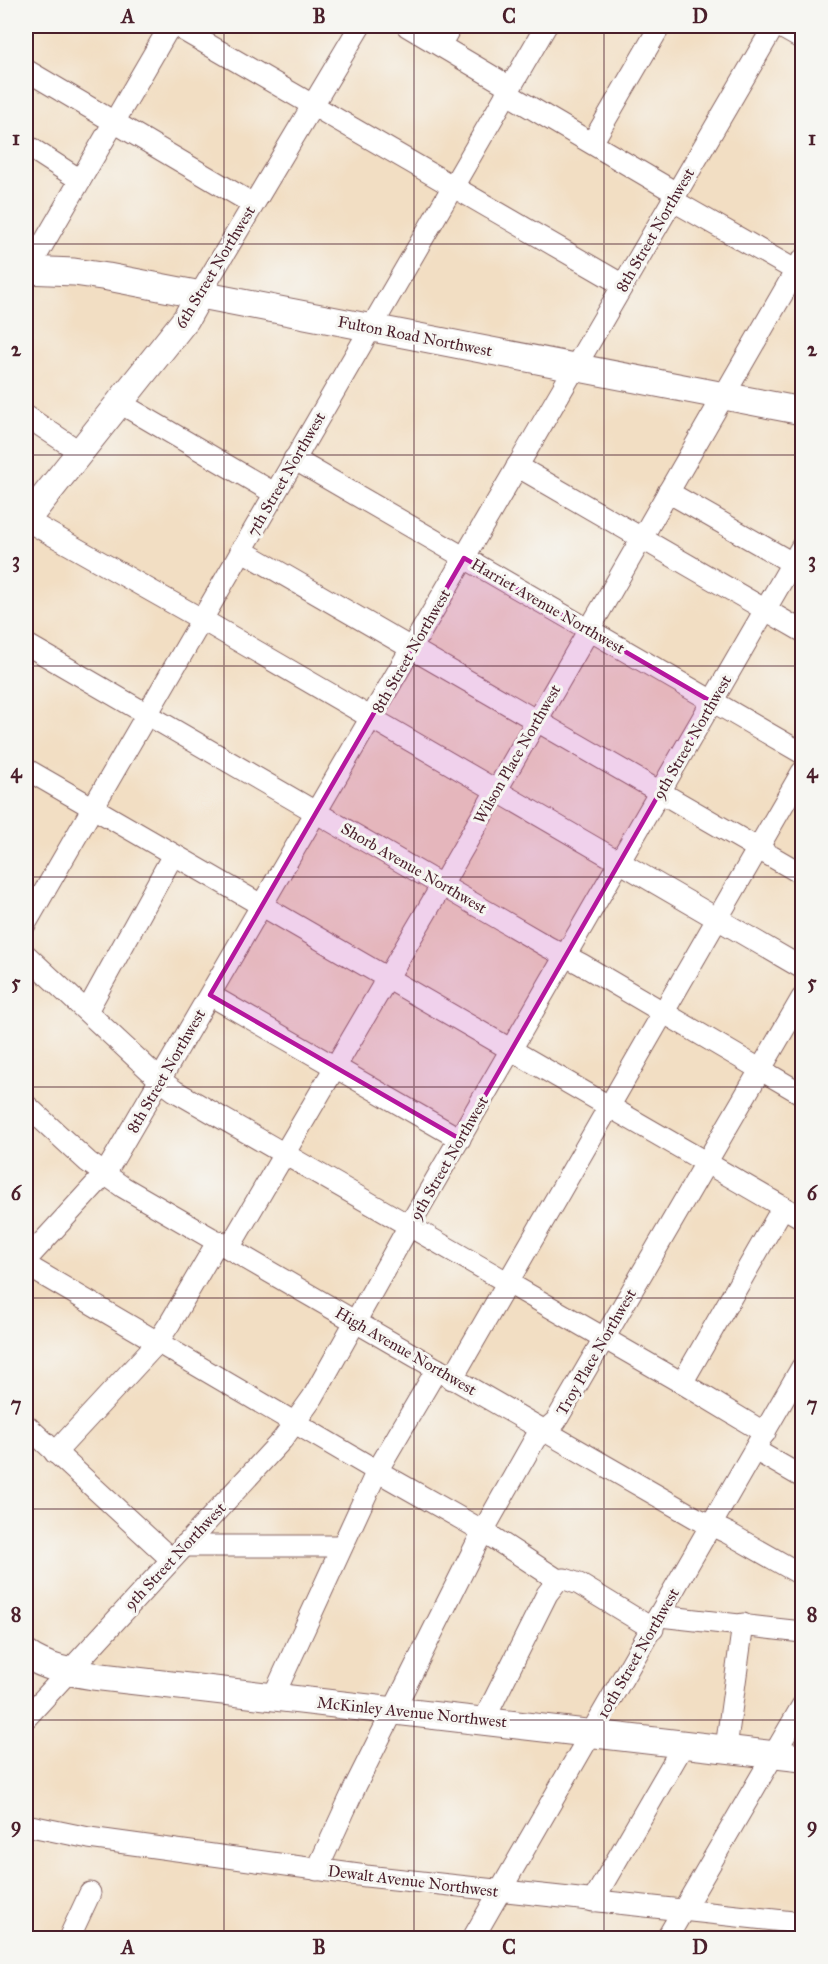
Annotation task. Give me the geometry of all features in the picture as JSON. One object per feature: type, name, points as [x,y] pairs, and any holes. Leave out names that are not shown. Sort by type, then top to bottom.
[{"type":"main road","name":"Fulton Road Northwest","points":[[27,270],[108,277],[802,411]]},
{"type":"main road","name":"6th Street Northwest","points":[[26,520],[186,319],[200,294]]},
{"type":"main road","name":"McKinley Avenue Northwest","points":[[26,1654],[43,1665],[68,1672],[802,1758]]},
{"type":"street","points":[[27,270],[170,26]]},
{"type":"street","points":[[176,26],[623,285]]},
{"type":"street","name":"6th Street Northwest","points":[[200,294],[360,26]]},
{"type":"street","points":[[407,26],[674,196],[800,268]]},
{"type":"street","points":[[440,45],[451,26]]},
{"type":"street","name":"7th Street Northwest","points":[[26,923],[546,26]]},
{"type":"street","points":[[592,143],[660,26]]},
{"type":"street","points":[[774,26],[802,39]]},
{"type":"street","name":"8th Street Northwest","points":[[26,1260],[104,1175],[372,719],[516,466],[774,26]]},
{"type":"street","points":[[26,70],[253,204]]},
{"type":"street","points":[[26,145],[80,180]]},
{"type":"street","name":"Wilson Place Northwest","points":[[55,1452],[157,1343],[285,1154],[800,268]]},
{"type":"street","points":[[120,403],[274,493]]},
{"type":"street","points":[[26,416],[80,452]]},
{"type":"street","name":"Harriet Avenue Northwest","points":[[294,459],[802,753]]},
{"type":"street","points":[[516,466],[802,631]]},
{"type":"street","points":[[668,492],[797,554]]},
{"type":"street","points":[[26,520],[802,968]]},
{"type":"street","points":[[241,550],[802,874]]},
{"type":"street","name":"9th Street Northwest","points":[[26,1718],[295,1423],[313,1396],[797,554]]},
{"type":"street","name":"Shorb Avenue Northwest","points":[[26,644],[802,1094]]},
{"type":"street","points":[[26,770],[802,1218]]},
{"type":"street","points":[[273,1697],[377,1471],[507,1283],[802,772]]},
{"type":"street","points":[[87,1011],[173,855]]},
{"type":"street","points":[[26,955],[160,1080],[175,1091],[682,1383],[802,1477]]},
{"type":"street","points":[[210,995],[460,1139]]},
{"type":"street","name":"Troy Place Northwest","points":[[317,1870],[393,1710],[483,1531],[535,1439],[556,1421],[802,998]]},
{"type":"street","name":"High Avenue Northwest","points":[[26,1105],[104,1175],[444,1374],[802,1575]]},
{"type":"street","points":[[682,1383],[783,1207]]},
{"type":"street","points":[[26,1265],[483,1531],[558,1580],[565,1579],[579,1584],[656,1622],[743,1624],[802,1632]]},
{"type":"street","name":"10th Street Northwest","points":[[473,1938],[760,1442],[800,1378]]},
{"type":"street","points":[[26,1425],[55,1452],[177,1552],[342,1546]]},
{"type":"street","points":[[484,1720],[547,1594],[558,1580]]},
{"type":"street","points":[[726,1748],[743,1624]]},
{"type":"street","points":[[667,1938],[802,1706]]},
{"type":"street","points":[[593,1901],[684,1744]]},
{"type":"street","name":"Dewalt Avenue Northwest","points":[[26,1825],[89,1839],[317,1870],[802,1923]]},
{"type":"street","points":[[69,1938],[90,1893]]},
{"type":"highlighted area","points":[[464,558],[712,702],[460,1139],[210,995]]}]
